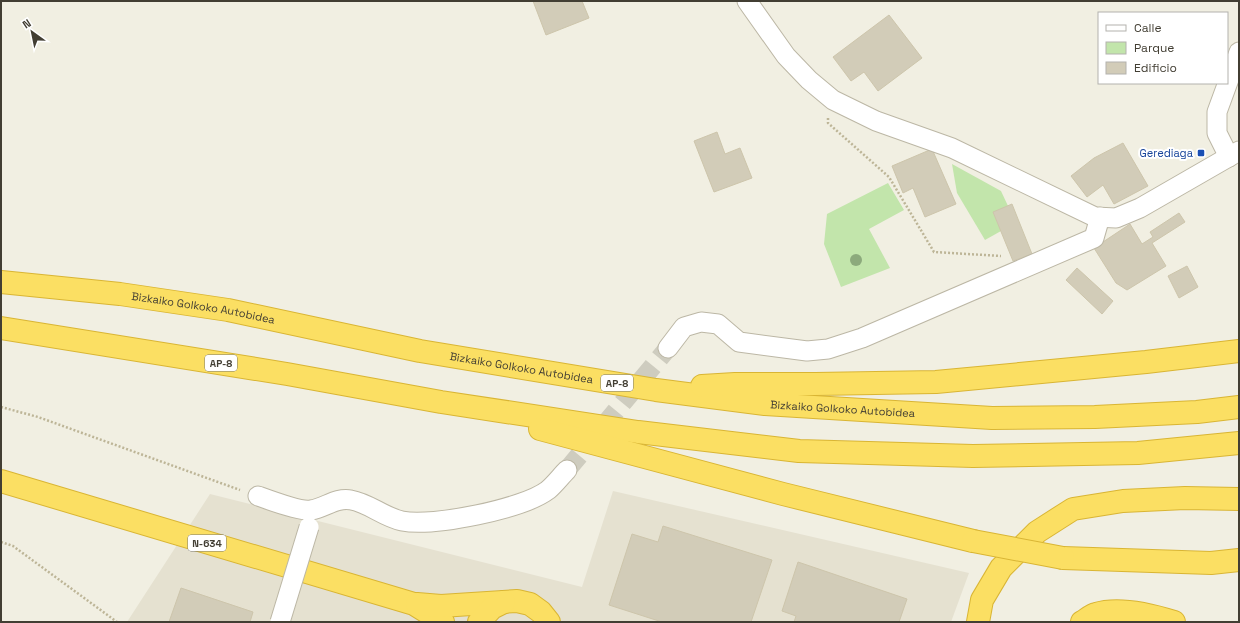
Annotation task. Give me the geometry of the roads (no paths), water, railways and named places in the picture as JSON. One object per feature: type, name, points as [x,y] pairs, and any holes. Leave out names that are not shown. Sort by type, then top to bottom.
[{"type":"highway","name":"Bizkaiko Golkoko Autobidea","points":[[1,282],[120,294],[221,309],[420,351],[656,390],[765,404],[992,418],[1095,417],[1197,412],[1239,407]]},
{"type":"highway","name":"AP-8","points":[[1,328],[287,374],[441,402],[638,432],[799,451],[973,456],[1138,453],[1239,443]]},
{"type":"highway","points":[[656,390],[735,384],[936,382],[1239,350]]},
{"type":"highway","points":[[441,402],[783,494],[973,541],[1063,558],[1211,563],[1239,560]]},
{"type":"highway","name":"N-634","points":[[1,481],[414,604],[441,606],[518,601],[530,604],[542,612],[548,622]]},
{"type":"highway","points":[[978,622],[982,600],[1001,568],[1037,532],[1073,509],[1123,501],[1185,498],[1239,499]]},
{"type":"highway","points":[[1211,563],[1239,569]]},
{"type":"highway","points":[[479,622],[492,608],[504,602]]},
{"type":"highway","name":"N-634","points":[[414,604],[443,622]]},
{"type":"highway","points":[[1082,622],[1096,614],[1124,611],[1174,622]]},
{"type":"street","points":[[747,1],[786,56],[809,80],[833,100],[876,121],[952,148],[1075,209],[1100,217],[1116,218],[1140,208],[1234,154],[1217,133],[1217,112],[1227,84]]},
{"type":"street","points":[[1228,82],[1239,52]]},
{"type":"street","points":[[668,348],[684,328],[701,322],[718,324],[739,342],[807,351],[828,349],[862,338],[1094,238],[1100,217]]},
{"type":"street","points":[[258,496],[309,511],[322,508],[336,501],[350,499],[361,502],[390,517],[402,521],[420,522],[489,513],[535,497],[548,489],[567,470]]},
{"type":"street","points":[[280,622],[309,527],[322,508]]},
{"type":"tunnel","points":[[567,470],[668,348]]},
{"type":"place","name":"Gerediaga","points":[[1201,153]]}]
